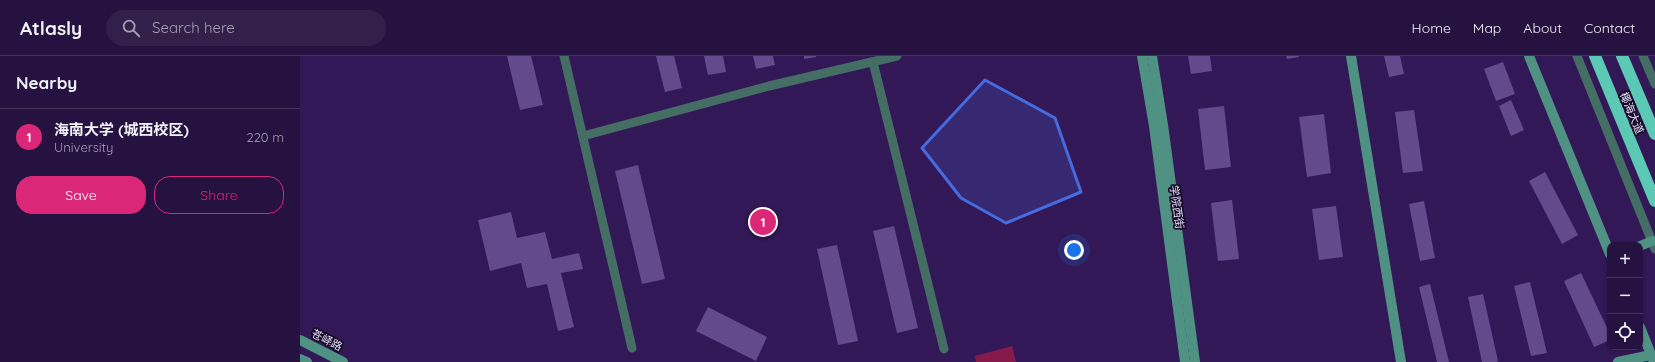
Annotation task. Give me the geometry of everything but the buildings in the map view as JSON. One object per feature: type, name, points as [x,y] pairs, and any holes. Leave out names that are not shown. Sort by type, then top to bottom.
[{"type":"highway","name":"椰海大道","points":[[1595,56],[1655,201]]},
{"type":"highway","name":"椰海大道","points":[[1622,56],[1655,134]]},
{"type":"main road","name":"学院西街","points":[[1142,56],[1155,134],[1185,362]]},
{"type":"main road","name":"学院西街","points":[[1152,56],[1163,125],[1195,362]]},
{"type":"main road","points":[[1351,56],[1401,362]]},
{"type":"main road","points":[[1529,56],[1607,247]]},
{"type":"main road","points":[[1643,246],[1654,245]]},
{"type":"main road","points":[[1618,362],[1653,358],[1643,335]]},
{"type":"main road","name":"苍峄路","points":[[300,340],[343,362]]},
{"type":"main road","points":[[300,359],[307,362]]},
{"type":"street","points":[[564,56],[632,348]]},
{"type":"street","points":[[583,136],[770,86],[897,56]]},
{"type":"street","points":[[1577,56],[1654,245]]},
{"type":"street","points":[[1643,56],[1655,84]]},
{"type":"street","points":[[873,62],[944,349]]},
{"type":"highlighted area","points":[[985,80],[1055,118],[1081,192],[1006,223],[961,198],[922,148]]},
{"type":"shaded area","points":[[1012,346],[1016,362],[976,362],[975,356]]},
{"type":"place","name":"海南大学 (城西校区)","points":[[763,222]]}]
